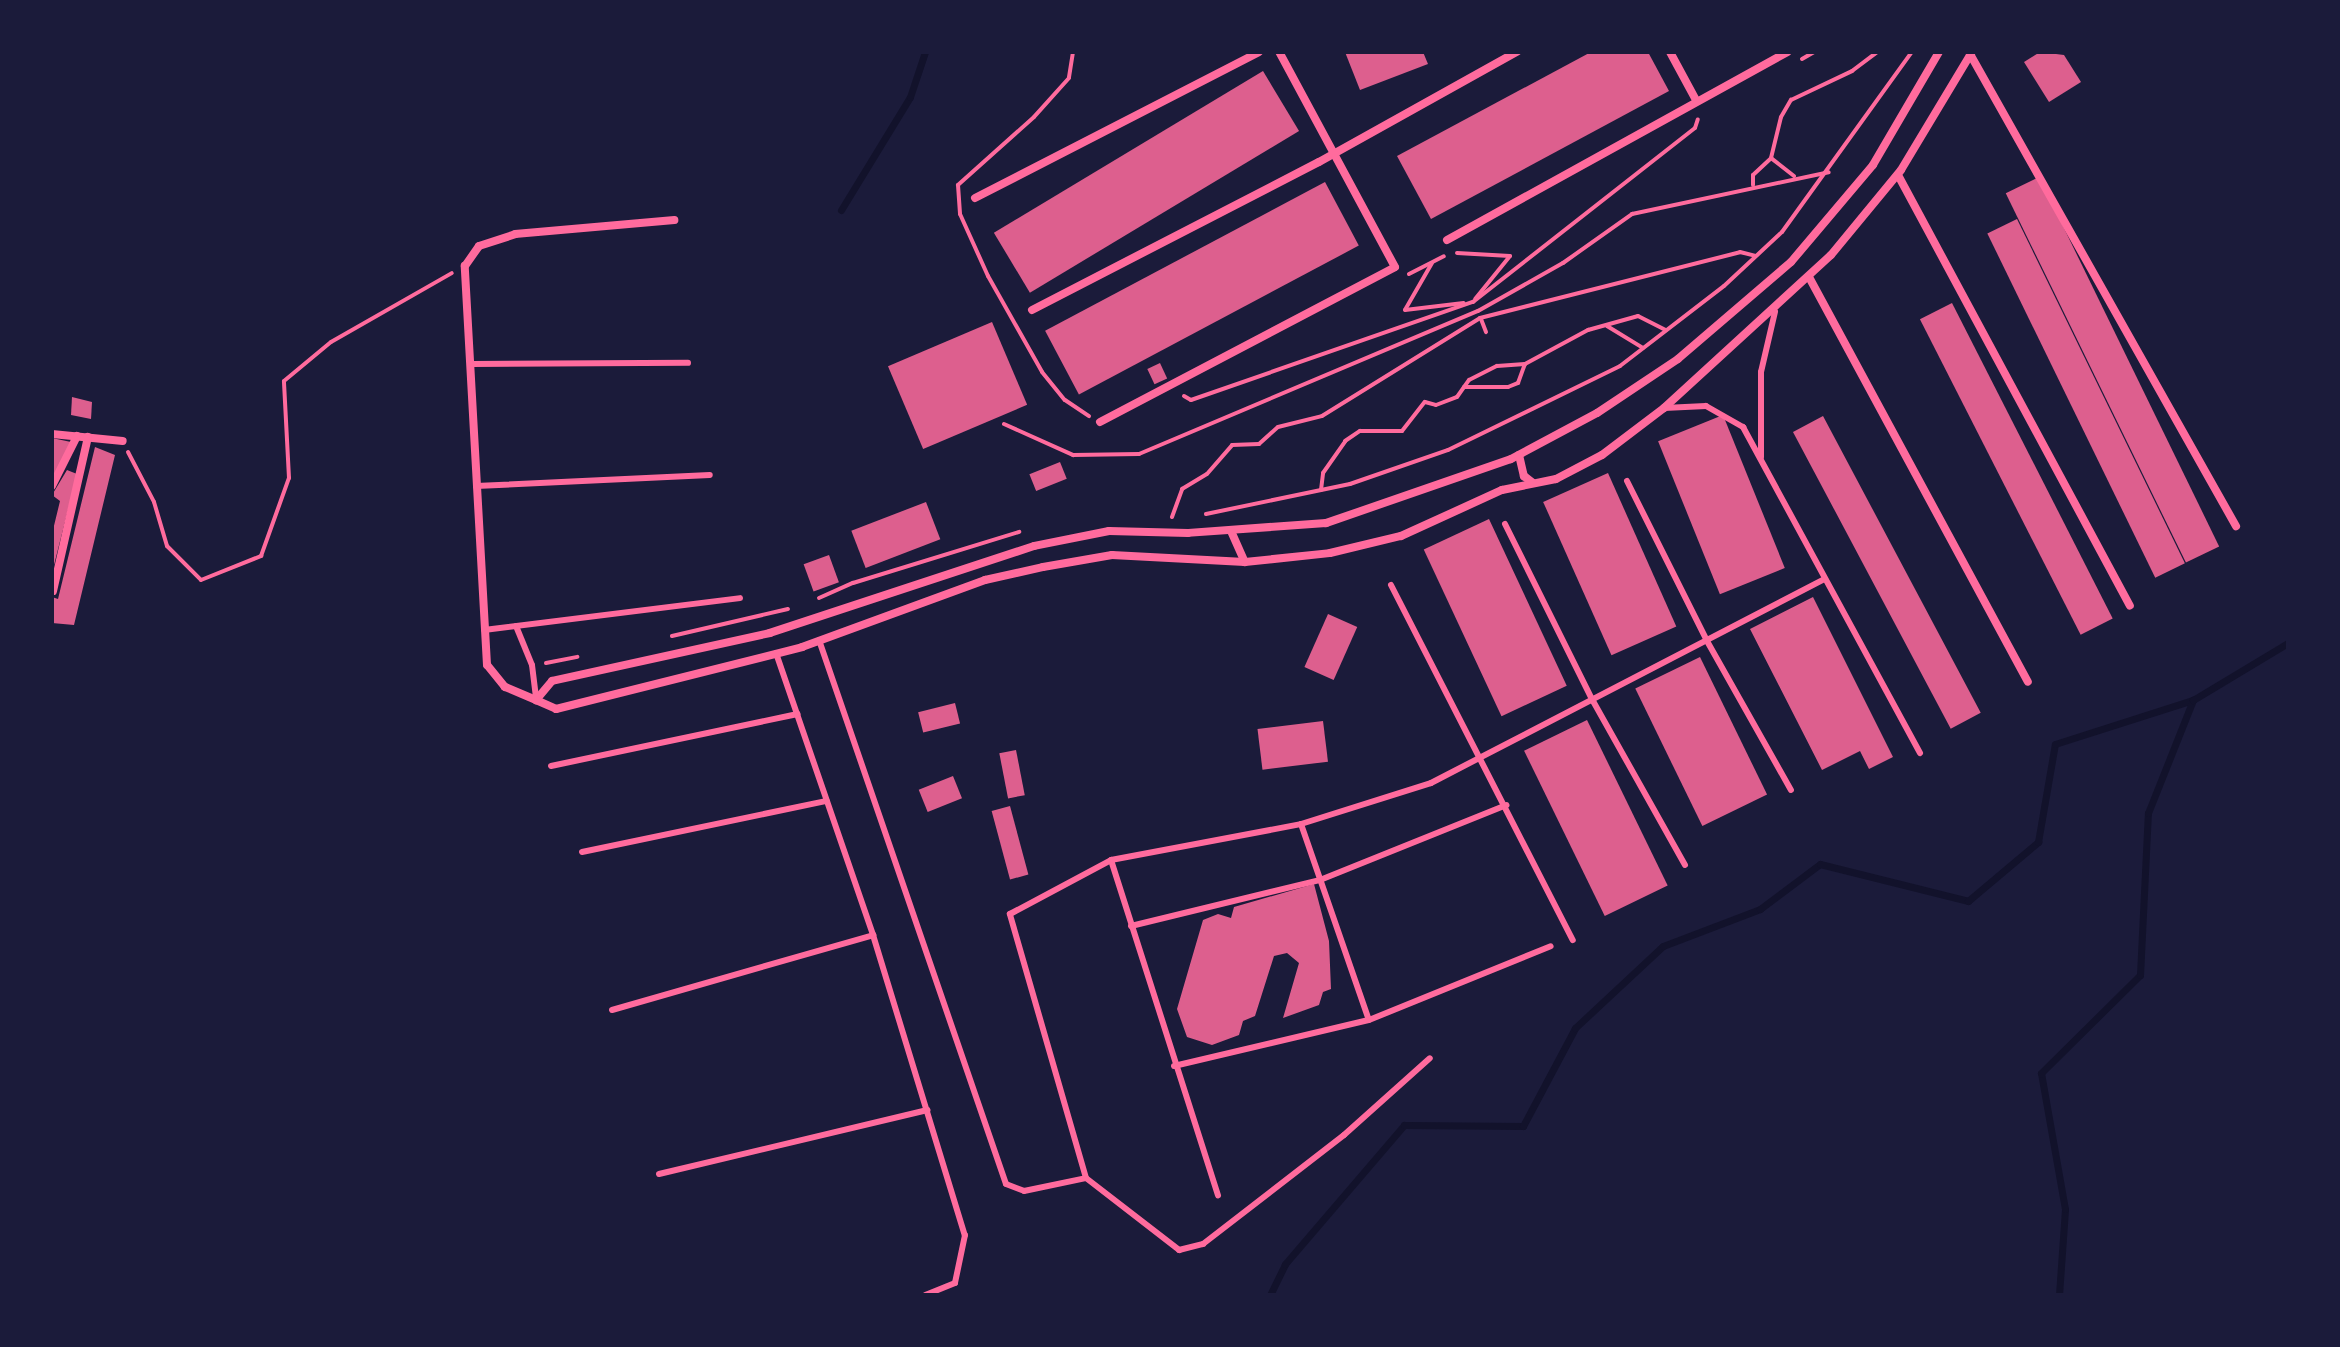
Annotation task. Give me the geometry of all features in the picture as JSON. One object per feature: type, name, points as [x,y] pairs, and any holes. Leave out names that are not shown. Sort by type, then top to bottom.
[{"type":"street","points":[[975,198],[1259,52]]},
{"type":"street","points":[[1100,422],[1395,267],[1279,52]]},
{"type":"street","points":[[1032,310],[1336,153],[1517,52]]},
{"type":"street","points":[[1670,52],[1696,100]]},
{"type":"street","points":[[1447,240],[1787,52]]},
{"type":"street","points":[[536,700],[552,681],[770,633],[1034,546],[1109,531],[1231,531],[1326,523],[1519,455],[1597,413],[1678,359],[1791,262],[1873,165],[1939,52]]},
{"type":"street","points":[[674,220],[515,234],[479,246],[465,266],[487,665],[505,687],[556,709],[776,653],[985,580],[1112,555],[1245,562],[1366,545],[1533,483],[1556,479],[1602,455],[1664,408],[1775,312],[1898,175],[1971,53],[2236,526]]},
{"type":"street","points":[[1898,175],[2130,605]]},
{"type":"street","points":[[1809,277],[2028,682]]},
{"type":"street","points":[[52,434],[123,441]]},
{"type":"street","points":[[52,486],[77,436]]},
{"type":"street","points":[[53,591],[88,437]]},
{"type":"street","points":[[1519,455],[1524,476],[1533,483]]},
{"type":"street","points":[[1231,531],[1245,562]]},
{"type":"lane","points":[[1761,461],[1761,372],[1775,312]]},
{"type":"lane","points":[[472,364],[688,363]]},
{"type":"lane","points":[[1664,408],[1706,406],[1726,414],[1743,427],[1920,753]]},
{"type":"lane","points":[[476,486],[710,475]]},
{"type":"lane","points":[[1627,481],[1707,641],[1791,790]]},
{"type":"lane","points":[[1505,524],[1593,701],[1685,865]]},
{"type":"lane","points":[[1430,1058],[1344,1135],[1203,1244],[1179,1250],[1086,1178],[1010,914],[1111,860],[1301,824],[1479,762],[1824,579]]},
{"type":"lane","points":[[1391,585],[1479,762],[1507,805],[1573,940]]},
{"type":"lane","points":[[484,630],[740,598]]},
{"type":"lane","points":[[516,626],[532,665],[536,700]]},
{"type":"lane","points":[[819,640],[1006,1184],[1024,1191],[1086,1178]]},
{"type":"lane","points":[[776,653],[873,935],[965,1235],[955,1283],[925,1295]]},
{"type":"lane","points":[[551,766],[798,714]]},
{"type":"lane","points":[[582,852],[827,801]]},
{"type":"lane","points":[[1131,926],[1320,880],[1507,805]]},
{"type":"lane","points":[[1301,824],[1369,1020]]},
{"type":"lane","points":[[1111,860],[1174,1066],[1218,1195]]},
{"type":"lane","points":[[612,1010],[873,935]]},
{"type":"lane","points":[[1174,1066],[1369,1020],[1551,946]]},
{"type":"lane","points":[[659,1174],[927,1110]]},
{"type":"path","points":[[1073,52],[1069,78],[1034,117],[958,185],[960,214],[1042,372],[1065,400],[1100,422]]},
{"type":"path","points":[[1753,185],[1753,175],[1771,158],[1781,117],[1791,100],[1852,71],[1877,52]]},
{"type":"path","points":[[1191,517],[1321,491],[1461,444],[1553,403],[1643,348],[1756,256],[1830,172],[1912,52]]},
{"type":"path","points":[[1182,395],[1191,400],[1473,302],[1695,128],[1699,116]]},
{"type":"path","points":[[1771,158],[1794,176]]},
{"type":"path","points":[[1004,424],[1073,455],[1139,454],[1478,311],[1563,263],[1632,214],[1794,176],[1830,172]]},
{"type":"path","points":[[1434,261],[1405,310],[1473,302],[1510,256],[1451,252]]},
{"type":"path","points":[[1172,517],[1182,489],[1207,474],[1232,445],[1259,444],[1278,427],[1322,416],[1480,318],[1740,252],[1756,256]]},
{"type":"path","points":[[123,441],[154,502],[167,546],[201,580],[261,556],[289,478],[284,381],[331,342],[465,266]]},
{"type":"path","points":[[1473,302],[1486,332]]},
{"type":"path","points":[[1321,491],[1323,473],[1345,441],[1360,431],[1402,431],[1425,402],[1446,401],[1497,366],[1525,364],[1588,330],[1638,316],[1666,330]]},
{"type":"path","points":[[1607,326],[1643,348]]},
{"type":"path","points":[[1464,387],[1508,387],[1518,383],[1525,364]]},
{"type":"path","points":[[1160,517],[1181,517]]},
{"type":"path","points":[[806,604],[853,583],[1033,530]]},
{"type":"path","points":[[666,638],[790,608]]},
{"type":"path","points":[[532,665],[590,655]]},
{"type":"building","points":[[1345,52],[1423,52],[1428,64],[1360,90]]},
{"type":"building","points":[[1591,52],[1648,52],[1669,91],[1431,219],[1397,156]]},
{"type":"building","points":[[2040,52],[2064,55],[2081,82],[2049,102],[2024,62]]},
{"type":"building","points":[[1263,71],[1299,131],[1030,293],[994,233]]},
{"type":"building","points":[[2039,177],[2219,546],[2186,563],[2006,193]]},
{"type":"building","points":[[1325,182],[1359,246],[1079,394],[1045,331]]},
{"type":"building","points":[[2017,219],[2185,563],[2155,578],[1987,233]]},
{"type":"building","points":[[1952,303],[2113,618],[2081,635],[1920,319]]},
{"type":"building","points":[[992,322],[1027,405],[923,449],[888,366]]},
{"type":"building","points":[[1160,363],[1167,378],[1154,384],[1147,369]]},
{"type":"building","points":[[72,397],[92,402],[91,419],[71,415]]},
{"type":"building","points":[[1723,415],[1785,568],[1720,594],[1658,441]]},
{"type":"building","points":[[1823,416],[1981,713],[1951,729],[1793,432]]},
{"type":"building","points":[[52,438],[71,442],[52,480]]},
{"type":"building","points":[[95,447],[115,455],[74,625],[52,623],[52,597],[58,599]]},
{"type":"building","points":[[1060,462],[1067,479],[1036,491],[1029,474]]},
{"type":"building","points":[[67,470],[77,474],[52,573],[52,534],[60,501],[52,495]]},
{"type":"building","points":[[1608,473],[1676,626],[1611,655],[1543,502]]},
{"type":"building","points":[[926,502],[940,539],[866,568],[851,531]]},
{"type":"building","points":[[1489,519],[1567,686],[1502,716],[1424,549]]},
{"type":"building","points":[[829,555],[839,582],[814,591],[804,564]]},
{"type":"building","points":[[1813,597],[1893,757],[1869,769],[1860,751],[1822,770],[1750,629]]},
{"type":"building","points":[[1328,614],[1357,627],[1334,680],[1304,667]]},
{"type":"building","points":[[1700,657],[1767,795],[1702,826],[1635,689]]},
{"type":"building","points":[[955,703],[960,723],[923,733],[918,712]]},
{"type":"building","points":[[1587,720],[1668,885],[1605,916],[1524,751]]},
{"type":"building","points":[[1323,721],[1328,762],[1262,770],[1257,729]]},
{"type":"building","points":[[1016,750],[1025,795],[1008,798],[999,753]]},
{"type":"building","points":[[953,776],[962,798],[928,812],[919,790]]},
{"type":"building","points":[[1010,806],[1028,875],[1010,879],[992,811]]},
{"type":"building","points":[[1314,884],[1329,941],[1331,989],[1323,992],[1319,1005],[1283,1018],[1299,963],[1287,953],[1274,956],[1255,1016],[1243,1021],[1239,1035],[1212,1045],[1187,1037],[1177,1009],[1203,920],[1218,914],[1231,918],[1234,907]]},
{"type":"waterway","points":[[841,210],[910,97],[925,52]]},
{"type":"waterway","points":[[2059,1295],[2065,1209],[2041,1073],[2140,975],[2148,813],[2193,700],[2288,643]]},
{"type":"waterway","points":[[1270,1295],[1285,1264],[1404,1125],[1523,1126],[1575,1028],[1663,946],[1760,909],[1820,864],[1968,901],[2038,842],[2055,744],[2193,700]]}]
